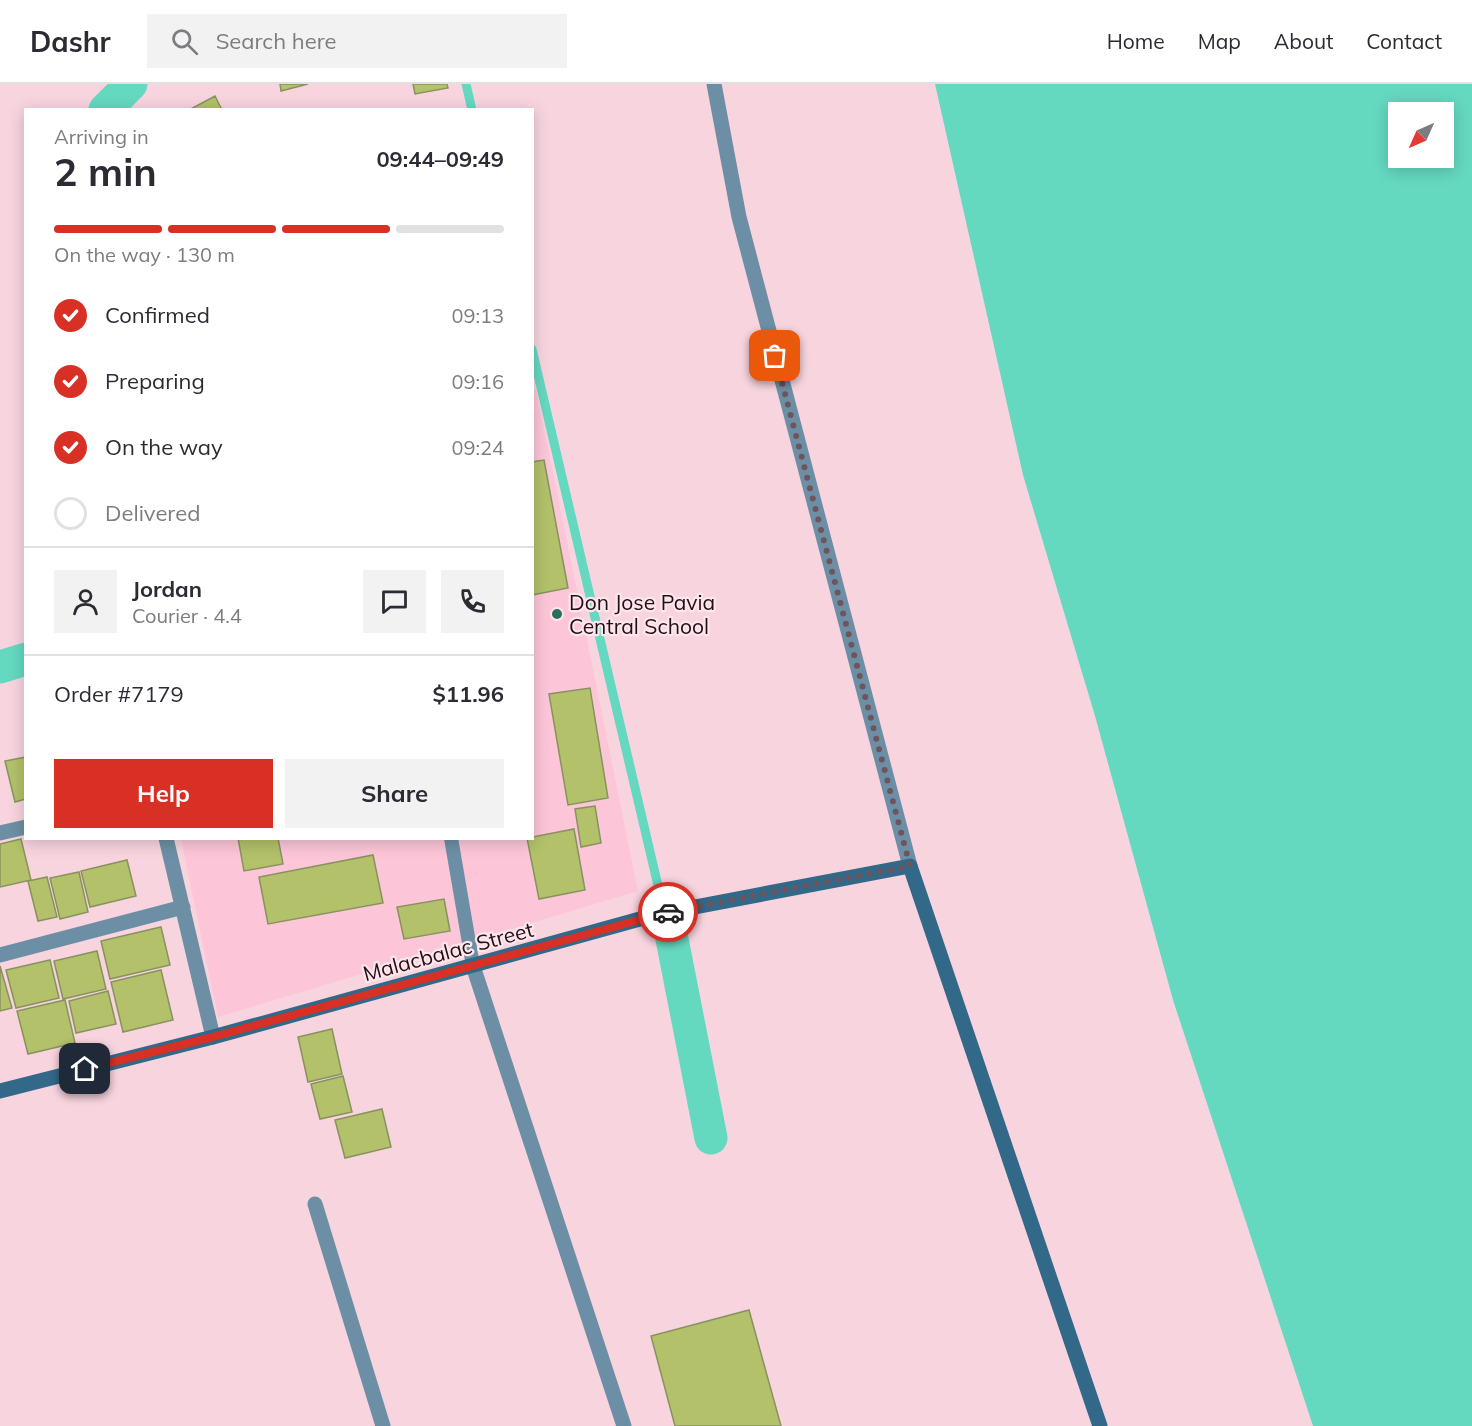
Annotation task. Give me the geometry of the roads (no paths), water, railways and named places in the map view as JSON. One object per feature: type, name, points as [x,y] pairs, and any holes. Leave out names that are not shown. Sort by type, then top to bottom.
[{"type":"street","points":[[714,84],[739,217],[910,866],[1100,1426]]},
{"type":"street","points":[[0,833],[24,827]]},
{"type":"street","points":[[166,840],[213,1037]]},
{"type":"street","name":"Malacbalac Street","points":[[0,1091],[213,1037],[658,914],[910,866]]},
{"type":"street","points":[[0,955],[183,907]]},
{"type":"street","points":[[473,966],[624,1426]]},
{"type":"street","points":[[315,1204],[383,1426]]},
{"type":"lane","points":[[451,840],[473,966]]},
{"type":"waterway","points":[[107,108],[131,84]]},
{"type":"waterway","points":[[466,84],[472,108]]},
{"type":"waterway","points":[[534,358],[659,890]]},
{"type":"waterway","points":[[0,667],[24,660]]},
{"type":"waterway","points":[[671,934],[711,1138]]},
{"type":"place","name":"Don Jose Pavia Central School","points":[[557,614]]}]
